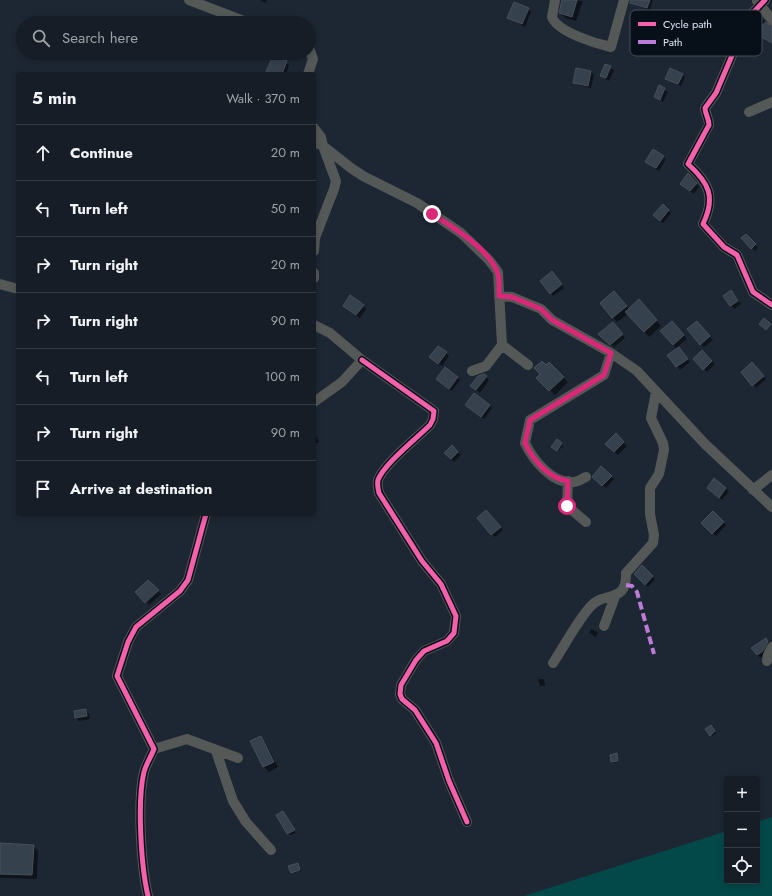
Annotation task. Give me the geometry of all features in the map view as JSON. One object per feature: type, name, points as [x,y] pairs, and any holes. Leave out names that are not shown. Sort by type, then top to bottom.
[{"type":"street","points":[[190,0],[231,16]]},
{"type":"street","points":[[555,0],[552,18],[556,25],[598,44],[611,47],[624,0]]},
{"type":"street","points":[[760,2],[772,20]]},
{"type":"street","points":[[732,56],[716,94],[705,108],[705,115],[709,120],[709,125],[688,164],[708,188],[711,200],[710,210],[703,224],[724,247],[737,256],[753,292],[761,300],[772,305]]},
{"type":"street","points":[[309,72],[313,60]]},
{"type":"street","points":[[749,112],[772,102]]},
{"type":"street","points":[[316,131],[321,137],[319,144],[336,181],[316,235]]},
{"type":"street","points":[[319,144],[363,176],[417,202],[447,223],[477,247],[498,272],[502,345],[486,366],[472,371]]},
{"type":"street","points":[[0,284],[16,288]]},
{"type":"street","points":[[499,296],[512,297],[541,309],[552,320],[611,353],[637,371],[705,444],[772,507]]},
{"type":"street","points":[[316,326],[330,333],[362,360],[434,411],[433,419],[430,425],[392,460],[378,480],[378,487],[379,493],[413,547],[441,584],[456,616],[454,633],[447,641],[424,651],[416,660],[401,685],[400,694],[402,699],[415,710],[436,743],[449,781],[467,822]]},
{"type":"street","points":[[502,345],[528,365]]},
{"type":"street","points":[[586,477],[574,482],[561,480],[548,472],[530,453],[525,443],[530,420],[604,375],[611,353]]},
{"type":"street","points":[[316,401],[342,382],[362,360]]},
{"type":"street","points":[[552,663],[591,605],[623,591],[626,585],[626,573],[652,543],[654,535],[650,514],[650,488],[658,474],[664,450],[663,443],[651,418],[656,392]]},
{"type":"street","points":[[753,490],[772,475]]},
{"type":"street","points":[[568,481],[567,506],[586,522]]},
{"type":"street","points":[[154,749],[117,676],[136,627],[184,586],[191,570],[205,516]]},
{"type":"street","points":[[604,626],[616,594]]},
{"type":"street","points":[[767,661],[772,647]]},
{"type":"street","points":[[148,896],[142,835],[141,800],[144,771],[154,749],[187,739],[238,758]]},
{"type":"street","points":[[216,751],[233,801],[246,822],[271,850]]},
{"type":"shaded area","points":[[772,817],[772,896],[524,896],[724,832],[724,884],[760,884],[760,821]]},
{"type":"building","points":[[562,0],[577,0],[572,17],[559,13]]},
{"type":"building","points":[[630,0],[650,0],[647,8],[630,3]]},
{"type":"building","points":[[514,2],[529,8],[522,24],[507,18]]},
{"type":"building","points":[[765,22],[772,26],[772,43],[762,37],[762,28]]},
{"type":"building","points":[[271,60],[287,61],[283,72],[266,72]]},
{"type":"building","points":[[605,64],[611,66],[606,78],[600,76]]},
{"type":"building","points":[[576,68],[591,71],[588,86],[573,83]]},
{"type":"building","points":[[670,68],[683,74],[678,84],[665,79]]},
{"type":"building","points":[[659,85],[665,88],[660,100],[654,97]]},
{"type":"building","points":[[653,149],[664,156],[656,168],[645,162]]},
{"type":"building","points":[[688,173],[697,183],[690,191],[680,184]]},
{"type":"building","points":[[663,204],[669,210],[660,221],[653,215]]},
{"type":"building","points":[[746,234],[756,244],[751,249],[741,238]]},
{"type":"building","points":[[552,271],[562,284],[550,294],[540,281]]},
{"type":"building","points":[[731,290],[738,301],[730,306],[723,296]]},
{"type":"building","points":[[614,291],[627,306],[612,318],[600,303]]},
{"type":"building","points":[[350,295],[364,305],[356,315],[343,306]]},
{"type":"building","points":[[639,299],[657,320],[644,332],[625,312]]},
{"type":"building","points":[[764,318],[771,324],[766,330],[759,324]]},
{"type":"building","points":[[672,321],[684,335],[673,345],[660,331]]},
{"type":"building","points":[[697,321],[710,336],[700,345],[687,329]]},
{"type":"building","points":[[613,322],[623,334],[610,345],[598,334]]},
{"type":"building","points":[[438,346],[447,352],[438,364],[429,357]]},
{"type":"building","points":[[679,347],[688,359],[676,367],[667,355]]},
{"type":"building","points":[[702,350],[712,361],[703,370],[693,359]]},
{"type":"building","points":[[542,361],[546,365],[549,362],[564,377],[549,391],[536,378],[540,374],[534,368]]},
{"type":"building","points":[[752,362],[764,376],[752,386],[741,372]]},
{"type":"building","points":[[445,367],[458,377],[449,389],[436,379]]},
{"type":"building","points":[[484,374],[487,376],[476,390],[470,386],[478,376]]},
{"type":"building","points":[[474,393],[490,405],[481,417],[465,405]]},
{"type":"building","points":[[616,433],[624,442],[614,452],[605,444]]},
{"type":"building","points":[[557,439],[562,443],[557,451],[551,447]]},
{"type":"building","points":[[452,445],[458,452],[451,459],[444,453]]},
{"type":"building","points":[[601,466],[612,476],[602,486],[592,477]]},
{"type":"building","points":[[714,478],[726,488],[719,498],[707,488]]},
{"type":"building","points":[[486,510],[501,527],[491,535],[477,518]]},
{"type":"building","points":[[713,511],[724,522],[712,534],[701,523]]},
{"type":"building","points":[[642,565],[653,576],[645,585],[634,574]]},
{"type":"building","points":[[148,580],[159,590],[145,603],[135,592]]},
{"type":"building","points":[[766,638],[768,642],[763,651],[757,655],[751,648]]},
{"type":"building","points":[[86,709],[87,716],[75,718],[74,711]]},
{"type":"building","points":[[711,725],[715,731],[710,736],[705,729]]},
{"type":"building","points":[[261,736],[274,762],[263,767],[250,741]]},
{"type":"building","points":[[617,753],[618,761],[611,762],[610,755]]},
{"type":"building","points":[[283,811],[295,830],[287,834],[276,815]]},
{"type":"building","points":[[0,843],[34,845],[32,875],[0,874]]},
{"type":"building","points":[[298,863],[300,870],[291,873],[288,866]]},
{"type":"marked path","points":[[626,585],[632,586],[637,592],[654,654]]},
{"type":"cycle path","points":[[756,10],[765,0]]},
{"type":"cycle path","points":[[732,56],[716,93],[705,108],[709,125],[688,164],[705,184],[710,198],[707,214],[703,224],[724,247],[737,255],[753,292],[772,305]]},
{"type":"cycle path","points":[[362,360],[434,411],[433,419],[430,425],[387,466],[378,480],[378,485],[379,493],[422,561],[441,584],[456,616],[454,633],[447,641],[424,651],[416,660],[401,685],[400,694],[402,699],[415,710],[436,743],[449,781],[467,822]]},
{"type":"cycle path","points":[[148,896],[143,868],[140,816],[144,772],[154,749],[117,676],[128,642],[136,627],[180,591],[188,580],[205,516]]},
{"type":"route","points":[[432,214],[461,233],[477,247],[494,266],[498,272],[499,296],[512,297],[541,309],[552,320],[611,353],[604,375],[530,420],[525,443],[536,462],[561,480],[568,481],[567,506]]}]
